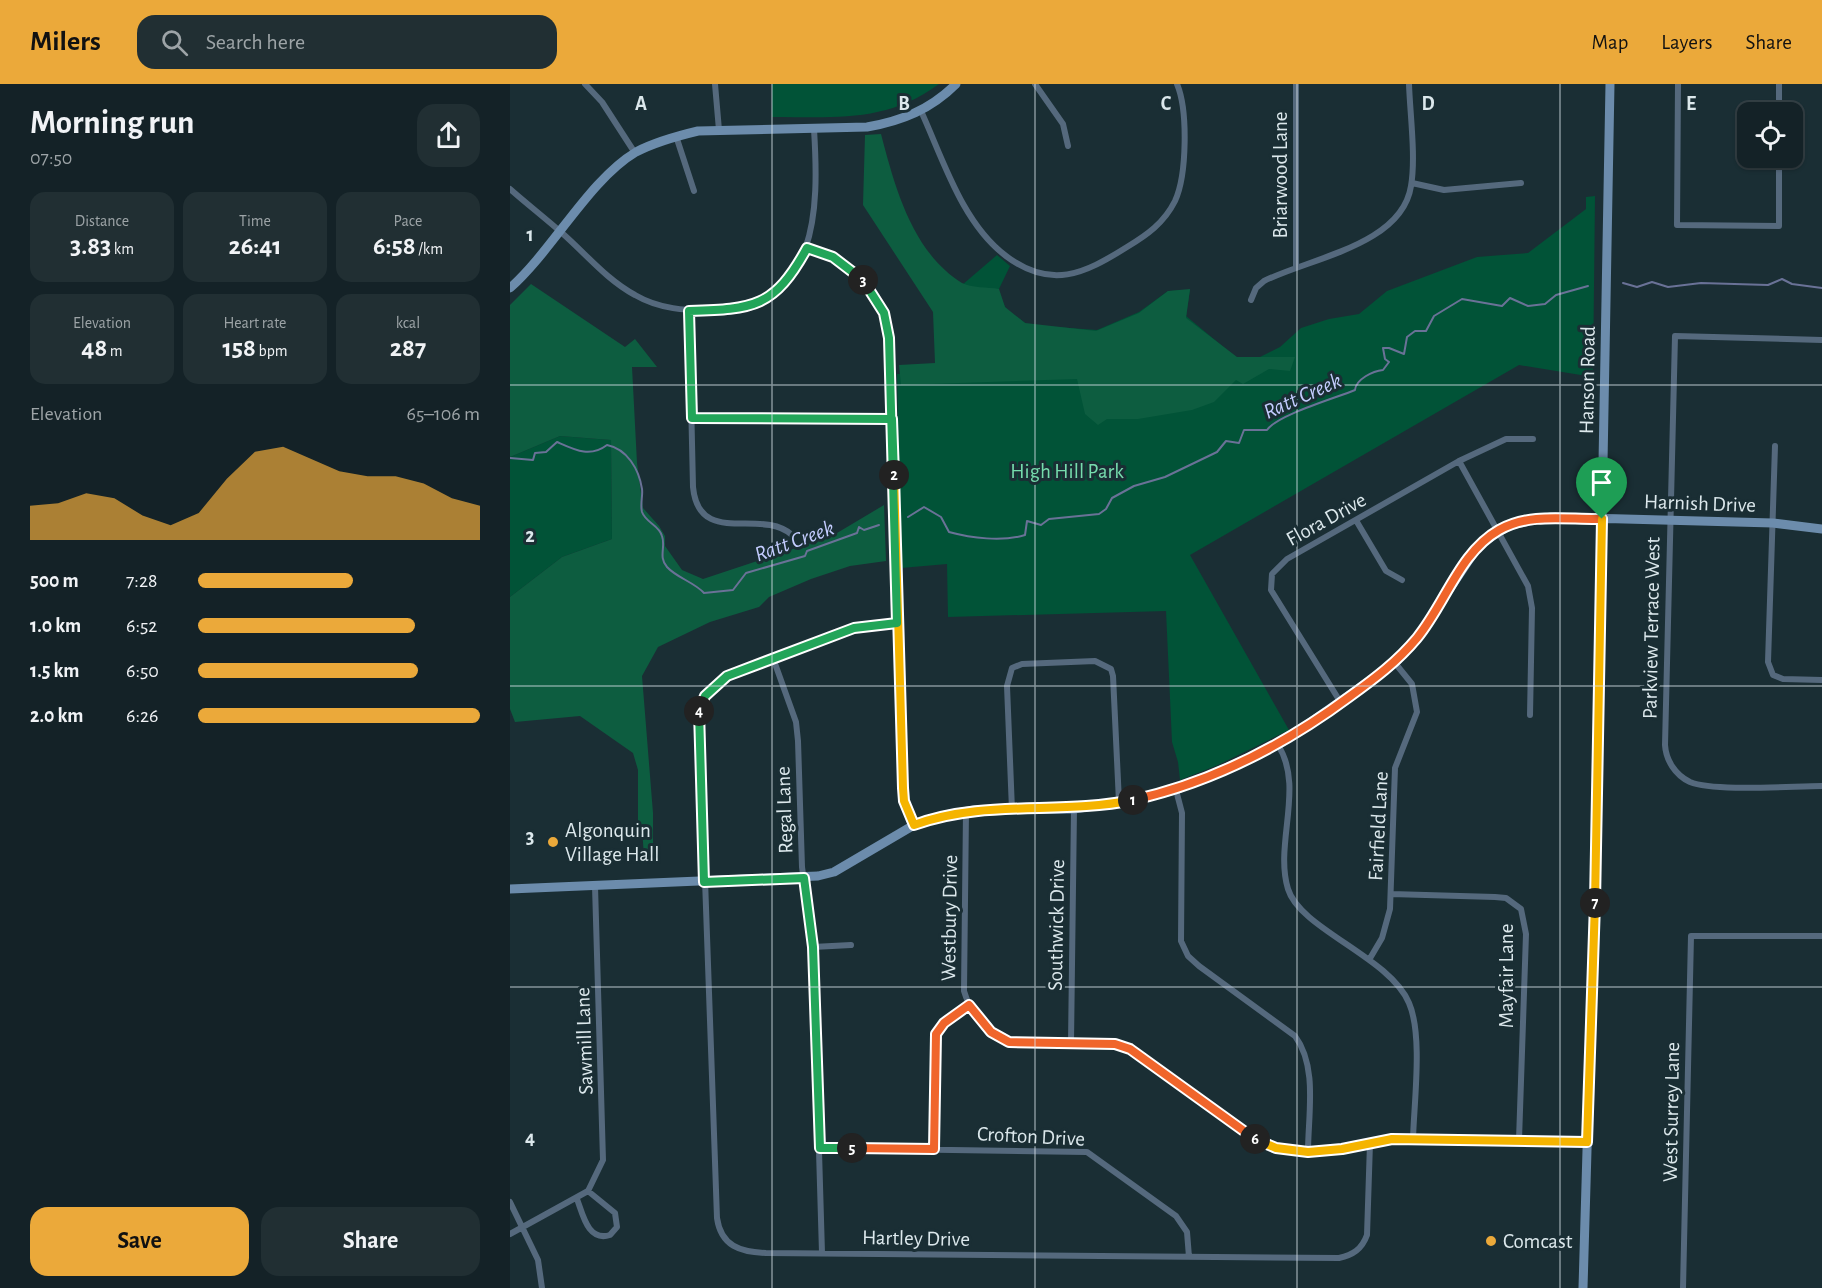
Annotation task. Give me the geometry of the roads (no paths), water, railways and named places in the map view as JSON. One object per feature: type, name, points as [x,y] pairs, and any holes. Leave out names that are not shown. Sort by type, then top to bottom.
[{"type":"street","points":[[585,84],[602,102],[635,153]]},
{"type":"street","points":[[715,84],[719,130]]},
{"type":"street","points":[[510,288],[529,271],[601,183],[635,153],[676,136],[698,131],[814,129],[876,125],[921,111],[956,84]]},
{"type":"street","points":[[1035,84],[1059,116],[1066,131],[1068,146]]},
{"type":"street","points":[[921,111],[960,196],[988,240],[1006,256],[1033,271],[1068,275],[1095,267],[1152,232],[1174,202],[1183,167],[1182,103],[1177,84]]},
{"type":"street","name":"Briarwood Lane","points":[[1296,84],[1296,266]]},
{"type":"street","points":[[1251,300],[1256,288],[1264,281],[1380,233],[1399,215],[1412,183],[1409,84]]},
{"type":"street","name":"Hanson Road","points":[[1583,1288],[1610,84]]},
{"type":"street","points":[[1678,84],[1677,225],[1779,226],[1779,168]]},
{"type":"street","points":[[1779,84],[1779,102]]},
{"type":"street","points":[[510,189],[631,293],[651,302],[689,311],[742,308],[769,298],[786,283],[807,248],[815,213],[814,129]]},
{"type":"street","points":[[676,136],[694,191]]},
{"type":"street","points":[[1412,183],[1444,190],[1521,183]]},
{"type":"street","points":[[807,248],[833,257],[865,282],[879,302],[889,338],[903,788],[904,801],[914,825]]},
{"type":"street","points":[[689,311],[694,497],[703,513],[717,522],[777,526],[792,535]]},
{"type":"street","name":"Parkview Terrace West","points":[[1822,340],[1676,336],[1665,745],[1668,759],[1677,773],[1689,781],[1708,786],[1822,786]]},
{"type":"street","points":[[692,418],[892,419]]},
{"type":"street","name":"Flora Drive","points":[[1341,703],[1271,590],[1272,574],[1287,559],[1357,522],[1459,462],[1506,439],[1533,439]]},
{"type":"street","points":[[1775,446],[1768,662],[1773,675],[1783,680],[1822,680]]},
{"type":"street","points":[[1459,462],[1528,586],[1531,598],[1530,715]]},
{"type":"street","name":"Harnish Drive","points":[[510,889],[804,878],[834,872],[914,825],[945,815],[966,811],[1074,809],[1176,790],[1278,745],[1395,663],[1419,635],[1479,545],[1498,531],[1537,518],[1773,523],[1822,529]]},
{"type":"street","points":[[1357,522],[1386,572],[1402,580]]},
{"type":"street","name":"Hartley Drive","points":[[897,623],[854,628],[727,676],[710,691],[699,710],[718,1227],[727,1242],[748,1252],[1329,1259],[1355,1252],[1365,1241],[1369,1227],[1370,1143]]},
{"type":"street","name":"Regal Lane","points":[[773,658],[797,731],[804,878],[813,947],[822,1253]]},
{"type":"street","points":[[1012,810],[1007,686],[1012,668],[1022,664],[1095,661],[1111,669],[1119,802]]},
{"type":"street","name":"Fairfield Lane","points":[[1369,960],[1386,928],[1391,894],[1393,779],[1399,755],[1417,712],[1412,684],[1395,663]]},
{"type":"street","points":[[1278,745],[1284,755],[1288,776],[1286,870],[1290,894],[1305,912],[1369,960],[1400,987],[1409,1003],[1413,1018],[1413,1139]]},
{"type":"street","points":[[1176,790],[1182,813],[1181,941],[1188,956],[1199,966],[1294,1036],[1300,1044],[1309,1073],[1308,1152]]},
{"type":"street","name":"Southwick Drive","points":[[1071,1043],[1074,809]]},
{"type":"street","name":"Westbury Drive","points":[[966,811],[964,981],[969,1005],[991,1032],[1002,1040],[1115,1044],[1130,1049],[1253,1138],[1276,1148],[1308,1152],[1413,1139],[1587,1142]]},
{"type":"street","name":"Sawmill Lane","points":[[510,1234],[577,1199],[588,1191],[599,1172],[604,1151],[595,886]]},
{"type":"street","name":"Mayfair Lane","points":[[1391,894],[1506,898],[1521,909],[1526,934],[1520,1140]]},
{"type":"street","name":"West Surrey Lane","points":[[1683,1288],[1691,936],[1822,936]]},
{"type":"street","points":[[813,947],[851,945]]},
{"type":"street","points":[[934,1149],[936,1034],[944,1023],[969,1005]]},
{"type":"street","name":"Crofton Drive","points":[[820,1148],[1087,1152],[1176,1216],[1187,1232],[1189,1257]]},
{"type":"street","points":[[577,1199],[590,1231],[600,1237],[610,1235],[617,1227],[615,1213],[588,1191]]},
{"type":"street","points":[[510,1202],[538,1260],[542,1288]]},
{"type":"waterway","name":"Ratt Creek","points":[[1623,283],[1637,287],[1652,282],[1668,287],[1701,283],[1768,285],[1782,279],[1792,284],[1822,288]]},
{"type":"waterway","name":"Ratt Creek","points":[[908,517],[924,507],[941,517],[949,532],[997,539],[1025,535],[1027,521],[1041,525],[1049,519],[1099,514],[1106,509],[1112,498],[1134,486],[1165,477],[1217,452],[1226,441],[1239,443],[1244,430],[1267,430],[1273,424],[1294,413],[1355,390],[1358,382],[1370,374],[1383,370],[1389,362],[1385,359],[1383,348],[1404,354],[1407,337],[1415,331],[1426,331],[1434,316],[1462,299],[1502,306],[1510,298],[1528,306],[1545,304],[1556,295],[1588,286]]},
{"type":"waterway","name":"Ratt Creek","points":[[510,458],[533,460],[535,453],[546,452],[557,442],[588,452],[607,445],[626,455],[638,474],[642,489],[642,512],[660,532],[663,540],[664,563],[671,571],[704,593],[733,590],[746,573],[805,556],[807,551],[857,533],[859,527],[864,530],[879,525]]},
{"type":"place","name":"Algonquin Village Hall","points":[[553,842]]},
{"type":"place","name":"Comcast","points":[[1491,1241]]},
{"type":"park label","name":"High Hill Park","points":[[1067,471]]}]
